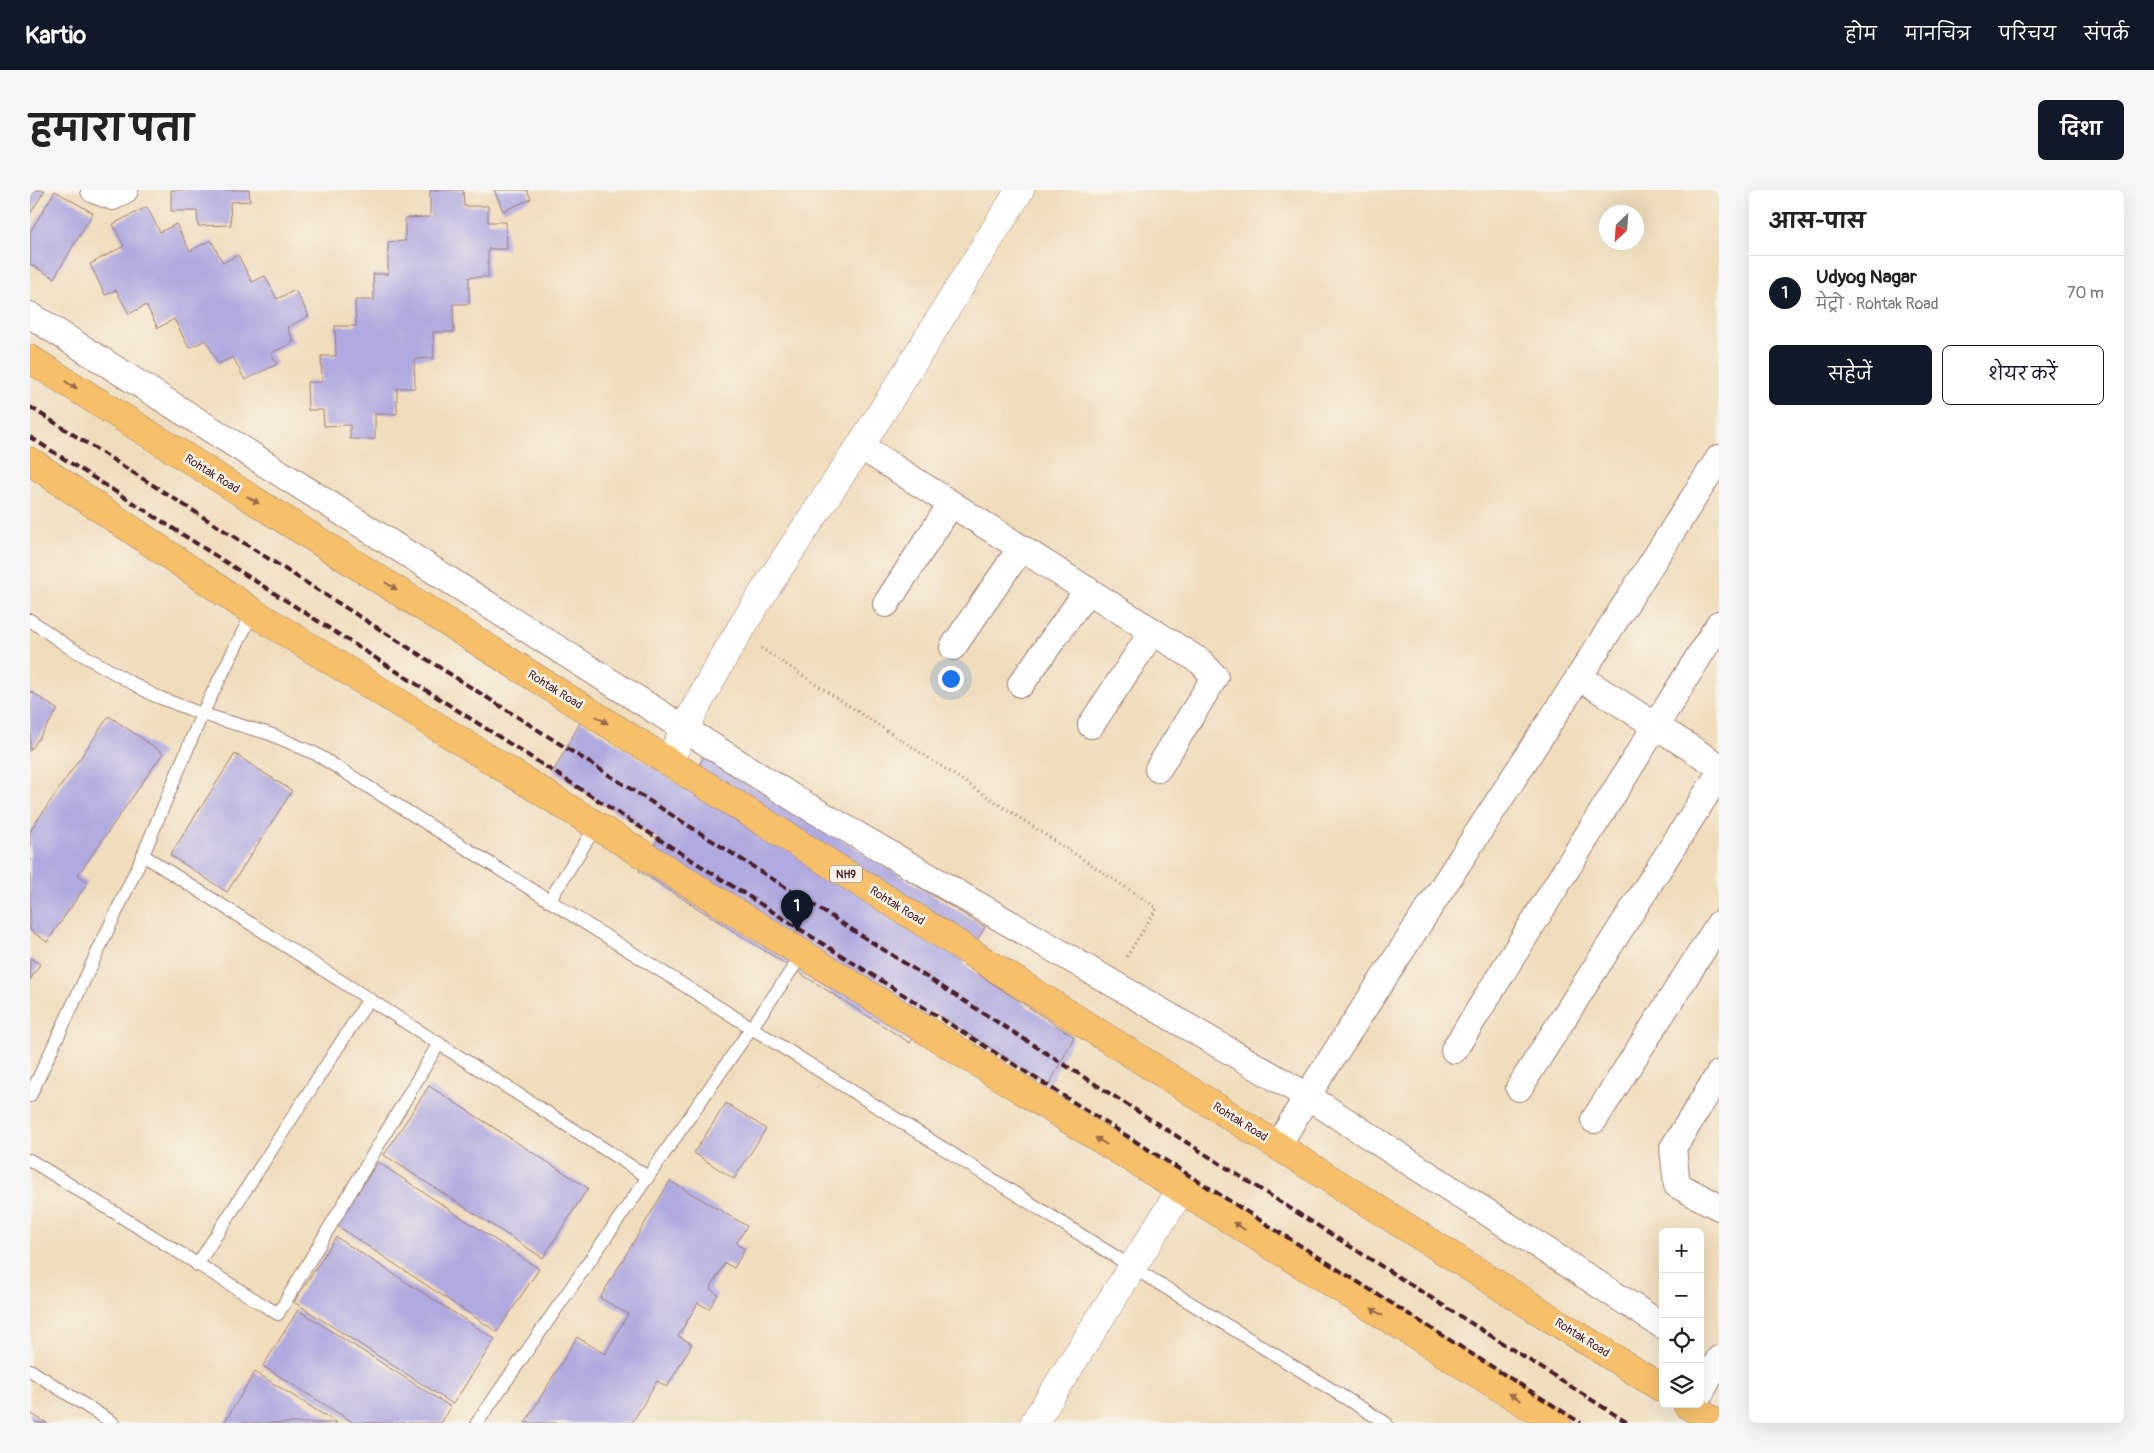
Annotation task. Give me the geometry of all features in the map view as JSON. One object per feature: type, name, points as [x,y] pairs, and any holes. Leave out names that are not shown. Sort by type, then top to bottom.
[{"type":"highway","name":"Rohtak Road","points":[[30,359],[1659,1386]]},
{"type":"highway","points":[[30,461],[253,612],[1557,1423]]},
{"type":"highway","points":[[1700,1408],[1716,1423]]},
{"type":"street","points":[[94,190],[113,197],[124,190]]},
{"type":"street","points":[[669,762],[683,730],[737,633],[860,446],[1020,190]]},
{"type":"street","points":[[30,315],[683,730],[797,800],[1307,1096],[1659,1323]]},
{"type":"street","points":[[860,446],[1202,662],[1216,677],[1158,769]]},
{"type":"street","points":[[1278,1146],[1307,1096],[1580,677],[1719,458]]},
{"type":"street","points":[[886,604],[952,504]]},
{"type":"street","points":[[953,647],[1021,548]]},
{"type":"street","points":[[1021,684],[1088,590]]},
{"type":"street","points":[[1454,1050],[1719,624]]},
{"type":"street","points":[[1091,725],[1153,631]]},
{"type":"street","points":[[1580,677],[1719,766]]},
{"type":"street","points":[[1519,1088],[1719,774]]},
{"type":"street","points":[[1594,1120],[1719,924]]},
{"type":"street","points":[[1719,1074],[1672,1148],[1677,1185],[1719,1207]]},
{"type":"street","points":[[1034,1423],[1181,1190]]},
{"type":"street","points":[[1704,1380],[1714,1358]]},
{"type":"lane","points":[[30,1096],[143,855],[202,714],[253,612]]},
{"type":"lane","points":[[30,620],[66,646],[153,695],[202,714],[270,734],[316,754],[1132,1267],[1386,1423]]},
{"type":"lane","points":[[549,901],[596,826]]},
{"type":"lane","points":[[143,855],[648,1177]]},
{"type":"lane","points":[[477,1423],[802,955]]},
{"type":"lane","points":[[197,1265],[369,999]]},
{"type":"lane","points":[[30,1160],[278,1314],[439,1043]]},
{"type":"lane","points":[[30,1370],[113,1423]]},
{"type":"path","points":[[737,633],[1157,908],[1123,962]]},
{"type":"building","points":[[30,190],[45,190],[30,214]]},
{"type":"building","points":[[171,190],[249,190],[250,201],[230,202],[231,225],[198,226],[197,211],[171,211]]},
{"type":"building","points":[[430,190],[463,190],[464,206],[488,206],[488,222],[506,222],[507,249],[488,249],[488,277],[469,277],[469,304],[453,304],[454,332],[433,332],[434,358],[414,359],[415,388],[397,388],[397,414],[375,414],[375,439],[350,439],[350,425],[324,426],[323,410],[308,410],[307,382],[322,382],[321,356],[336,356],[335,326],[356,326],[355,300],[374,300],[373,274],[388,274],[388,242],[405,241],[405,218],[430,217]]},
{"type":"building","points":[[494,190],[527,190],[531,199],[503,211]]},
{"type":"building","points":[[55,191],[93,213],[54,278],[30,264],[30,232]]},
{"type":"building","points":[[147,207],[160,232],[176,224],[190,251],[211,240],[223,263],[238,255],[252,282],[265,276],[277,299],[295,290],[309,316],[287,327],[294,342],[271,353],[277,364],[245,380],[233,357],[218,364],[206,340],[189,348],[174,319],[158,328],[146,305],[129,314],[116,290],[105,295],[90,264],[124,246],[113,224]]},
{"type":"building","points":[[30,691],[58,710],[30,751]]},
{"type":"building","points":[[109,716],[163,753],[78,875],[88,882],[47,942],[30,930],[30,831]]},
{"type":"building","points":[[581,721],[687,789],[704,756],[985,927],[963,964],[1074,1037],[1049,1085],[932,1011],[910,1043],[639,871],[658,839],[553,772]]},
{"type":"building","points":[[235,754],[292,791],[227,892],[170,855]]},
{"type":"building","points":[[30,958],[40,964],[30,980]]},
{"type":"building","points":[[429,1086],[588,1188],[543,1258],[384,1155]]},
{"type":"building","points":[[726,1103],[766,1129],[734,1179],[694,1153]]},
{"type":"building","points":[[378,1162],[539,1269],[497,1332],[336,1225]]},
{"type":"building","points":[[670,1181],[747,1226],[736,1244],[745,1249],[734,1268],[725,1263],[710,1289],[718,1294],[709,1309],[698,1303],[678,1336],[692,1344],[667,1387],[657,1381],[632,1423],[525,1423],[577,1337],[605,1354],[628,1314],[600,1298]]},
{"type":"building","points":[[336,1237],[495,1339],[453,1404],[294,1302]]},
{"type":"building","points":[[298,1310],[451,1407],[441,1423],[354,1423],[263,1366]]},
{"type":"building","points":[[255,1372],[337,1423],[224,1423]]},
{"type":"building","points":[[30,1413],[47,1423],[30,1423]]},
{"type":"railway","points":[[30,407],[1628,1423]]},
{"type":"railway","points":[[30,437],[798,928],[1581,1423]]},
{"type":"place","name":"Udyog Nagar","points":[[797,931]]}]
